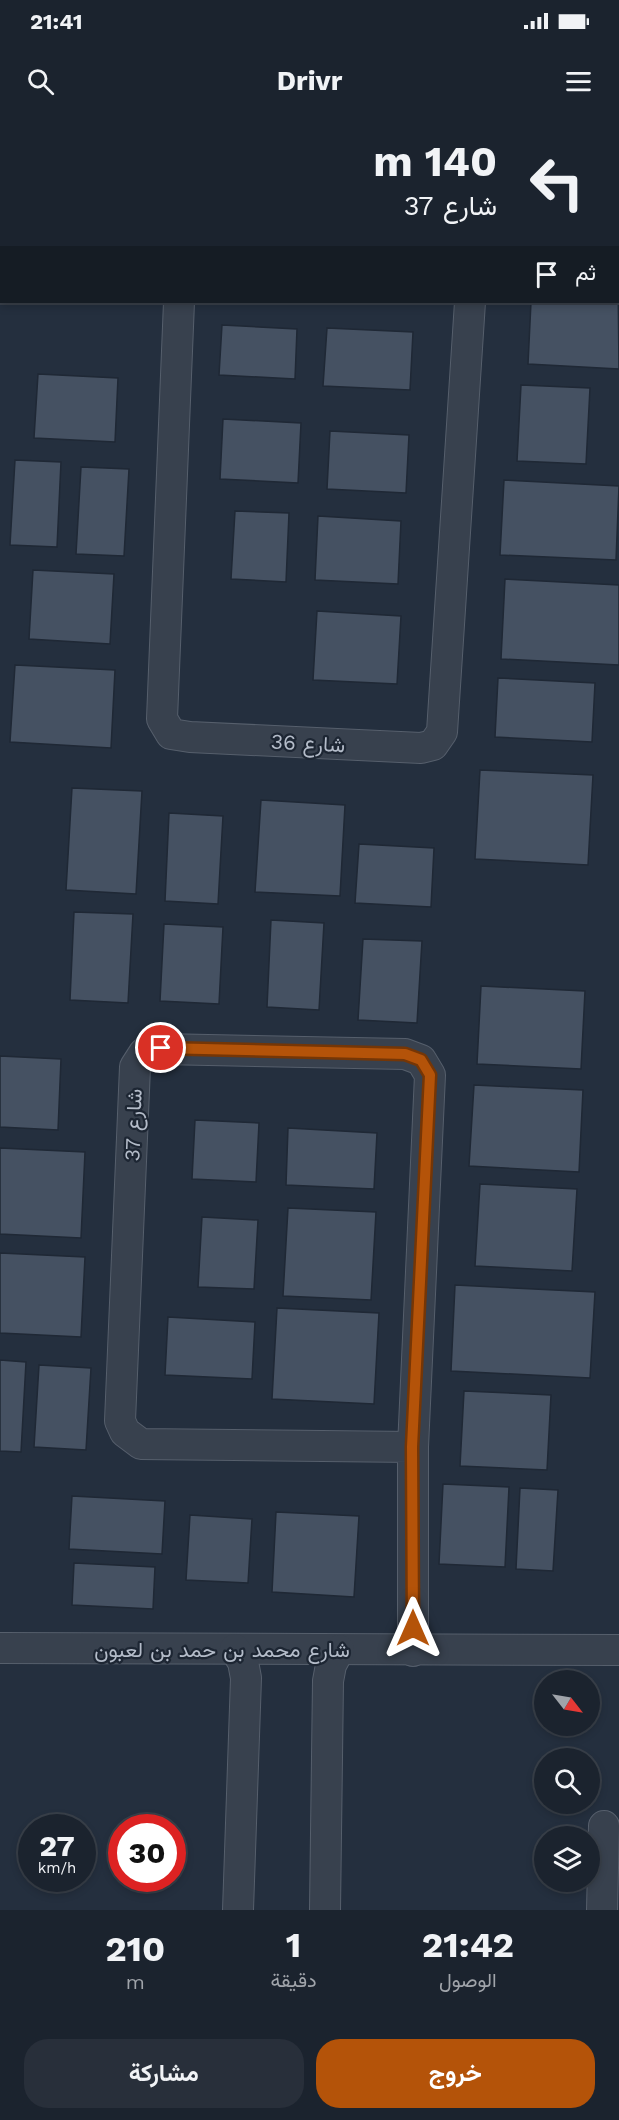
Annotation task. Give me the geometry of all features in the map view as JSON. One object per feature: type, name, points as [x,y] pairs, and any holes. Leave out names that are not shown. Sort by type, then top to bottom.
[{"type":"street","name":"شارع 36","points":[[179,303],[162,719],[171,734],[190,737],[421,748],[433,745],[442,732],[470,303]]},
{"type":"street","name":"شارع 37","points":[[412,1447],[141,1444],[125,1432],[120,1421],[135,1067],[144,1053],[161,1048],[405,1054],[421,1060],[430,1075],[412,1447],[413,1651]]},
{"type":"street","name":"شارع محمد بن حمد بن لعبون","points":[[0,1648],[588,1652],[619,1650]]},
{"type":"street","points":[[235,1648],[243,1662],[246,1678],[238,1910]]},
{"type":"street","points":[[325,1910],[328,1681],[339,1650]]},
{"type":"street","name":"شارع محمد بن حمد بن لعبون","points":[[588,1652],[619,1659]]},
{"type":"street","points":[[602,1910],[604,1826]]},
{"type":"building","points":[[531,303],[618,303],[619,369],[528,364]]},
{"type":"building","points":[[222,325],[297,329],[295,379],[219,375]]},
{"type":"building","points":[[327,328],[413,332],[410,390],[323,386]]},
{"type":"building","points":[[38,374],[118,378],[115,442],[34,438]]},
{"type":"building","points":[[521,385],[590,388],[586,464],[517,461]]},
{"type":"building","points":[[223,419],[301,423],[298,483],[220,479]]},
{"type":"building","points":[[330,431],[409,435],[406,493],[327,489]]},
{"type":"building","points":[[15,460],[61,462],[57,547],[10,545]]},
{"type":"building","points":[[81,467],[129,469],[124,556],[76,554]]},
{"type":"building","points":[[504,480],[619,486],[616,560],[500,555]]},
{"type":"building","points":[[235,511],[289,513],[286,582],[231,579]]},
{"type":"building","points":[[318,516],[401,521],[398,584],[315,580]]},
{"type":"building","points":[[33,570],[114,574],[110,644],[29,639]]},
{"type":"building","points":[[505,579],[619,585],[619,665],[501,659]]},
{"type":"building","points":[[317,611],[401,616],[397,684],[313,680]]},
{"type":"building","points":[[15,665],[115,670],[111,748],[10,742]]},
{"type":"building","points":[[498,678],[595,683],[592,742],[495,737]]},
{"type":"building","points":[[480,770],[593,775],[588,865],[475,859]]},
{"type":"building","points":[[72,788],[142,791],[136,894],[66,890]]},
{"type":"building","points":[[261,800],[345,805],[340,896],[255,892]]},
{"type":"building","points":[[169,813],[223,816],[218,904],[165,901]]},
{"type":"building","points":[[359,844],[434,848],[431,907],[355,903]]},
{"type":"building","points":[[74,912],[133,914],[128,1003],[70,1000]]},
{"type":"building","points":[[271,920],[324,923],[319,1010],[267,1007]]},
{"type":"building","points":[[164,924],[223,927],[219,1004],[160,1001]]},
{"type":"building","points":[[363,939],[422,941],[417,1023],[358,1020]]},
{"type":"building","points":[[481,986],[585,991],[581,1069],[477,1064]]},
{"type":"building","points":[[0,1056],[61,1059],[58,1130],[0,1127]]},
{"type":"building","points":[[474,1085],[583,1090],[579,1172],[469,1166]]},
{"type":"building","points":[[195,1120],[259,1123],[256,1182],[192,1179]]},
{"type":"building","points":[[288,1128],[377,1133],[374,1189],[286,1185]]},
{"type":"building","points":[[0,1148],[85,1152],[81,1238],[0,1234]]},
{"type":"building","points":[[480,1184],[577,1189],[572,1271],[475,1266]]},
{"type":"building","points":[[288,1208],[376,1212],[371,1300],[283,1296]]},
{"type":"building","points":[[202,1217],[258,1220],[254,1289],[198,1287]]},
{"type":"building","points":[[0,1253],[85,1257],[81,1337],[0,1333]]},
{"type":"building","points":[[455,1285],[595,1292],[590,1378],[451,1371]]},
{"type":"building","points":[[277,1308],[379,1313],[374,1404],[272,1399]]},
{"type":"building","points":[[168,1317],[255,1322],[252,1379],[165,1375]]},
{"type":"building","points":[[0,1360],[26,1362],[21,1452],[0,1451]]},
{"type":"building","points":[[39,1365],[91,1368],[86,1450],[34,1447]]},
{"type":"building","points":[[464,1391],[551,1395],[547,1470],[460,1466]]},
{"type":"building","points":[[443,1484],[509,1487],[505,1567],[439,1564]]},
{"type":"building","points":[[520,1488],[558,1490],[553,1571],[516,1569]]},
{"type":"building","points":[[72,1496],[165,1501],[162,1554],[69,1549]]},
{"type":"building","points":[[276,1512],[359,1516],[354,1597],[272,1592]]},
{"type":"building","points":[[190,1515],[252,1519],[248,1583],[186,1580]]},
{"type":"building","points":[[74,1563],[155,1567],[153,1609],[72,1605]]},
{"type":"route","points":[[161,1048],[405,1054],[421,1060],[430,1075],[412,1447],[413,1628]]}]
